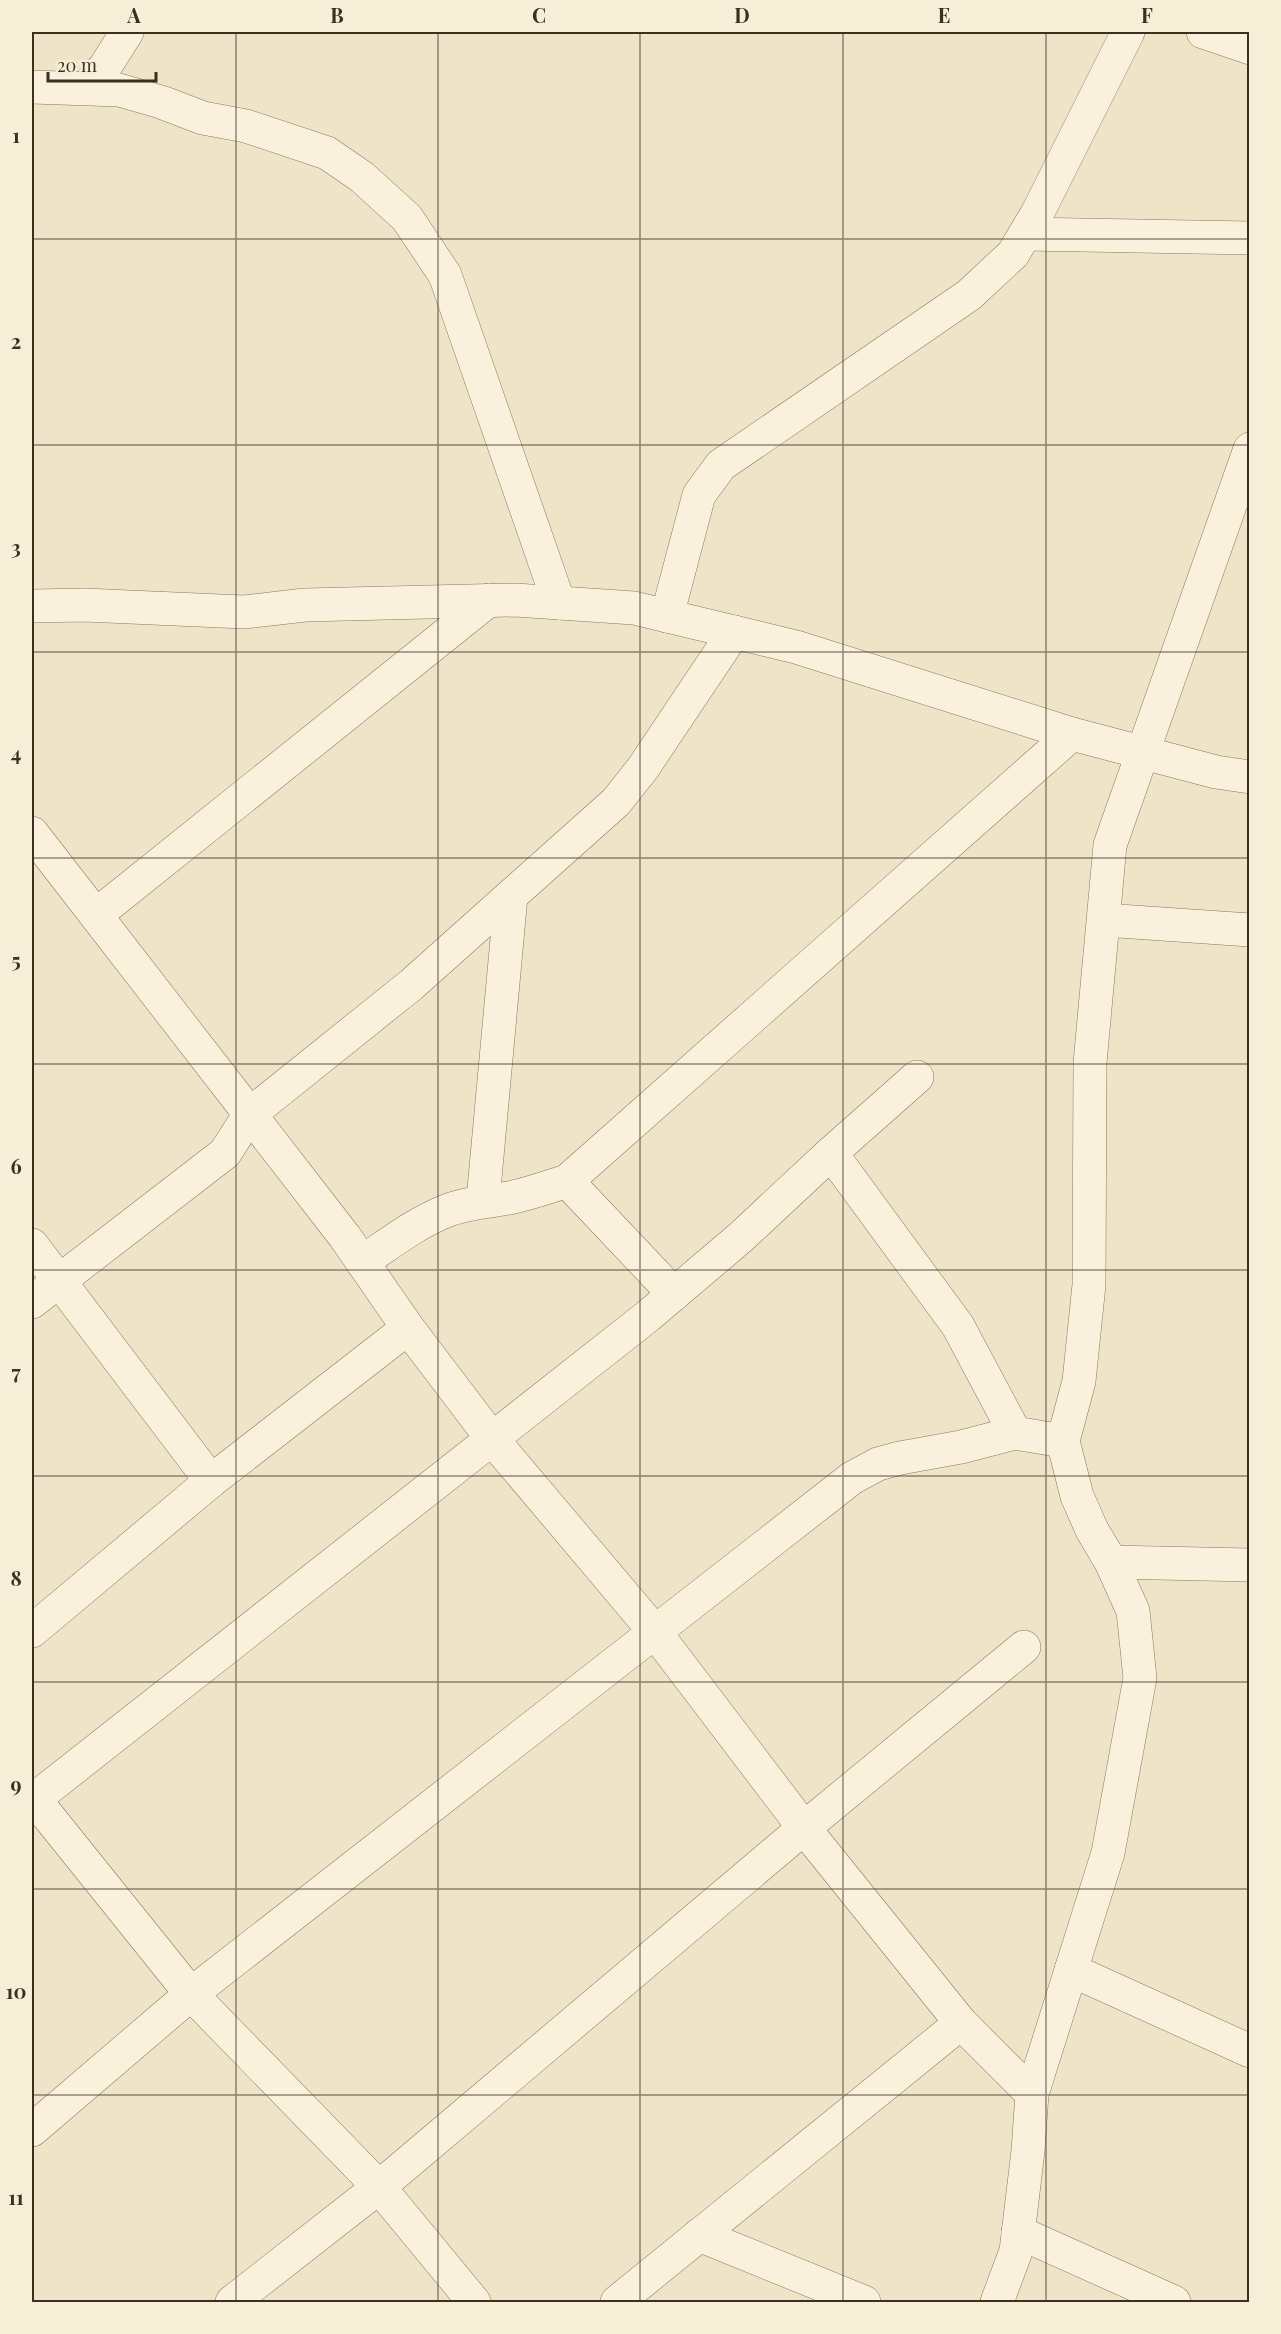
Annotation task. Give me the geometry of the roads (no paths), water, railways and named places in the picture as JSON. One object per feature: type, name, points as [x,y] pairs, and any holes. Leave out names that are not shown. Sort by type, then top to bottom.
[{"type":"street","points":[[86,88],[105,67],[127,32]]},
{"type":"street","points":[[667,616],[699,495],[722,465],[969,296],[1013,254],[1128,32]]},
{"type":"street","points":[[1203,32],[1250,48]]},
{"type":"street","points":[[32,87],[119,90],[161,102],[203,118],[246,126],[327,153],[362,177],[407,218],[445,275],[560,603]]},
{"type":"street","points":[[1025,234],[1250,238]]},
{"type":"street","points":[[997,2302],[1016,2251],[1032,2094],[1108,1852],[1140,1678],[1133,1611],[1077,1496],[1063,1441],[1078,1381],[1089,1286],[1090,1063],[1110,845],[1250,449]]},
{"type":"street","points":[[96,915],[489,600]]},
{"type":"street","points":[[32,606],[84,605],[244,612],[305,605],[489,600],[634,608],[796,647],[1072,734],[1216,772],[1250,777]]},
{"type":"street","points":[[32,1302],[225,1154],[250,1113],[411,985],[616,802],[643,768],[734,632]]},
{"type":"street","points":[[362,1262],[423,1222],[447,1210],[483,1200],[532,1193],[567,1181],[1072,734]]},
{"type":"street","points":[[32,833],[250,1113],[493,1440],[655,1632],[804,1828],[961,2023],[1032,2094]]},
{"type":"street","points":[[483,1200],[511,896]]},
{"type":"street","points":[[1104,920],[1250,930]]},
{"type":"street","points":[[474,2302],[379,2187],[190,1994],[32,1799],[493,1440],[674,1294],[741,1237],[917,1077]]},
{"type":"street","points":[[831,1153],[958,1326],[1015,1433]]},
{"type":"street","points":[[567,1181],[674,1294]]},
{"type":"street","points":[[32,1245],[211,1481]]},
{"type":"street","points":[[32,1631],[211,1481],[408,1328]]},
{"type":"street","points":[[32,2130],[190,1994],[852,1478],[878,1464],[1015,1433],[1063,1441]]},
{"type":"street","points":[[1111,1562],[1250,1565]]},
{"type":"street","points":[[232,2302],[379,2187],[804,1828],[1024,1647]]},
{"type":"street","points":[[1071,1970],[1250,2051]]},
{"type":"street","points":[[616,2302],[961,2023]]},
{"type":"street","points":[[1018,2232],[1174,2302]]},
{"type":"street","points":[[699,2235],[864,2302]]}]
